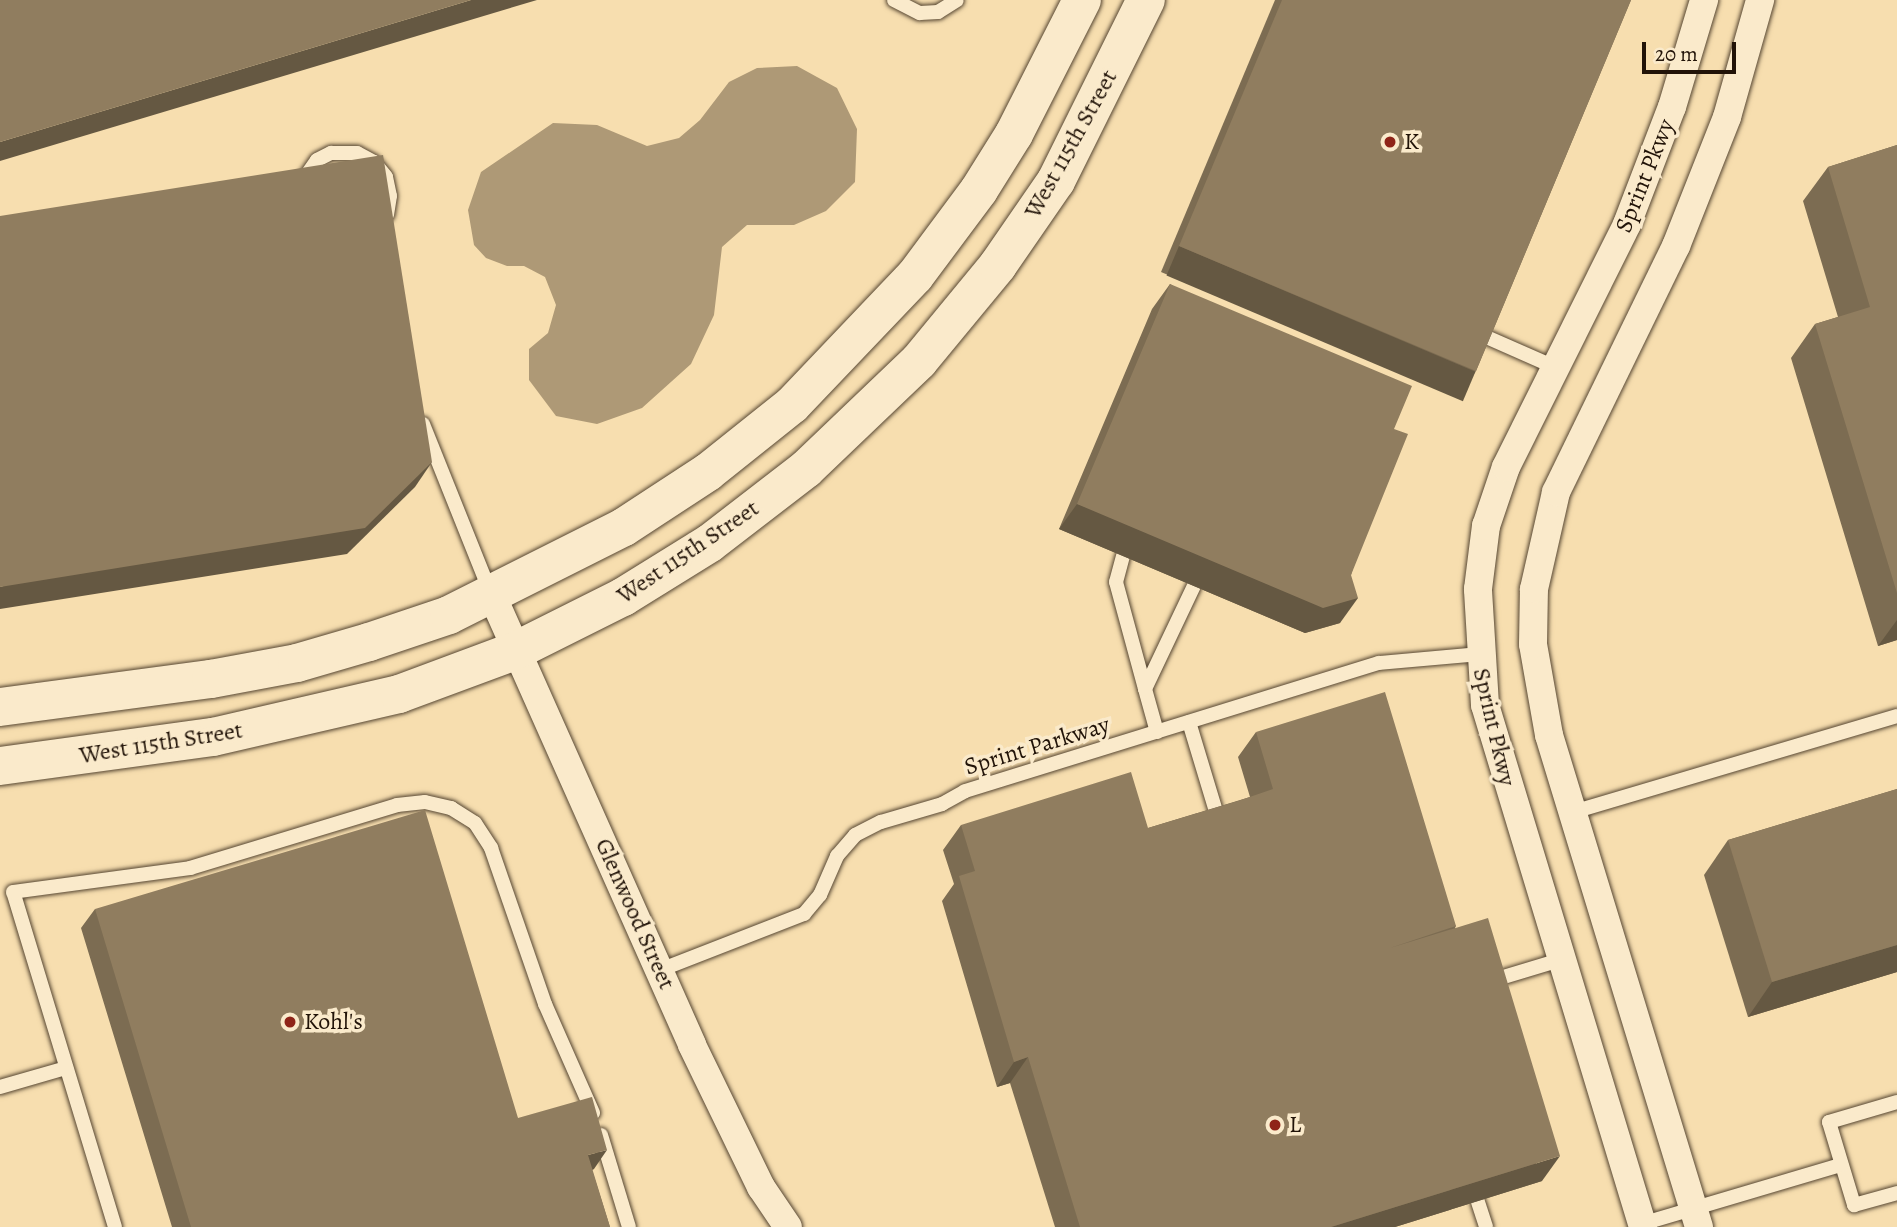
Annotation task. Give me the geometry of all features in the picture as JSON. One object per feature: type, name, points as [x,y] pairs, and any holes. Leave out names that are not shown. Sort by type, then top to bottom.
[{"type":"street","points":[[0,707],[297,663],[449,615],[624,527],[708,472],[792,405],[856,342],[915,276],[979,190],[1059,50],[1082,0]]},
{"type":"street","name":"West 115th Street","points":[[0,766],[212,737],[306,719],[399,694],[517,650],[623,597],[710,543],[806,469],[919,361],[998,265],[1056,181],[1146,0]]},
{"type":"street","name":"Sprint Pkwy","points":[[1638,1226],[1490,725],[1479,654],[1478,589],[1486,526],[1519,439],[1627,224],[1672,107],[1704,0]]},
{"type":"street","name":"Sprint Pkwy","points":[[1696,1218],[1539,696],[1533,645],[1534,589],[1543,537],[1571,457],[1651,306],[1691,211],[1727,117],[1760,0]]},
{"type":"street","name":"Glenwood Street","points":[[492,595],[660,970],[761,1187],[788,1227]]},
{"type":"lane","points":[[894,0],[920,13],[938,12],[957,0]]},
{"type":"lane","points":[[299,191],[306,172],[317,160],[347,151],[366,157],[381,169],[389,186],[387,215],[376,230]]},
{"type":"lane","points":[[1484,336],[1557,368]]},
{"type":"lane","points":[[412,414],[421,412],[492,595]]},
{"type":"lane","points":[[1123,556],[1116,582],[1157,732]]},
{"type":"lane","points":[[1145,689],[1194,586]]},
{"type":"lane","name":"Sprint Parkway","points":[[660,970],[804,914],[820,895],[837,856],[855,835],[881,822],[1379,663],[1479,654]]},
{"type":"lane","points":[[1573,812],[1897,716]]},
{"type":"lane","points":[[1189,722],[1220,826]]},
{"type":"lane","points":[[115,1227],[66,1068],[6,892],[190,868],[397,805],[425,802],[451,808],[475,823],[491,848],[545,1004],[598,1125],[629,1227]]},
{"type":"lane","points":[[1482,983],[1560,960]]},
{"type":"lane","points":[[0,1087],[66,1068]]},
{"type":"lane","points":[[1897,1102],[1829,1122],[1854,1205],[1897,1193]]},
{"type":"lane","points":[[1638,1226],[1696,1218],[1841,1165]]},
{"type":"lane","points":[[1478,1202],[1486,1227]]},
{"type":"shaded area","points":[[797,66],[837,88],[857,129],[855,182],[826,211],[794,225],[747,225],[722,247],[714,315],[691,364],[642,408],[597,424],[556,416],[529,380],[529,349],[548,333],[556,305],[545,277],[524,266],[507,266],[486,258],[474,245],[468,210],[481,172],[553,123],[597,125],[647,146],[679,138],[700,120],[729,82],[757,68]]},
{"type":"building","points":[[0,0],[471,0],[0,142]]},
{"type":"building","name":"K","points":[[1282,0],[1631,0],[1476,371],[1179,246]]},
{"type":"building","points":[[1897,145],[1897,593],[1815,324],[1870,307],[1828,167]]},
{"type":"building","points":[[383,155],[432,462],[365,528],[0,587],[0,216]]},
{"type":"building","points":[[1170,284],[1412,386],[1394,429],[1408,434],[1351,575],[1358,598],[1323,608],[1077,504]]},
{"type":"building","points":[[1385,692],[1456,926],[1390,948],[1488,918],[1560,1156],[1331,1227],[1080,1227],[1028,1057],[1014,1062],[959,876],[975,871],[961,825],[1131,772],[1148,828],[1238,801],[1273,789],[1256,732]]},
{"type":"building","points":[[1897,789],[1897,945],[1772,982],[1728,840]]},
{"type":"building","name":"Kohl's","points":[[425,810],[518,1118],[592,1097],[607,1150],[588,1155],[610,1227],[191,1227],[95,909]]},
{"type":"place","name":"K","points":[[1390,142]]},
{"type":"place","name":"Kohl's","points":[[290,1022]]},
{"type":"place","name":"L","points":[[1275,1125]]}]
